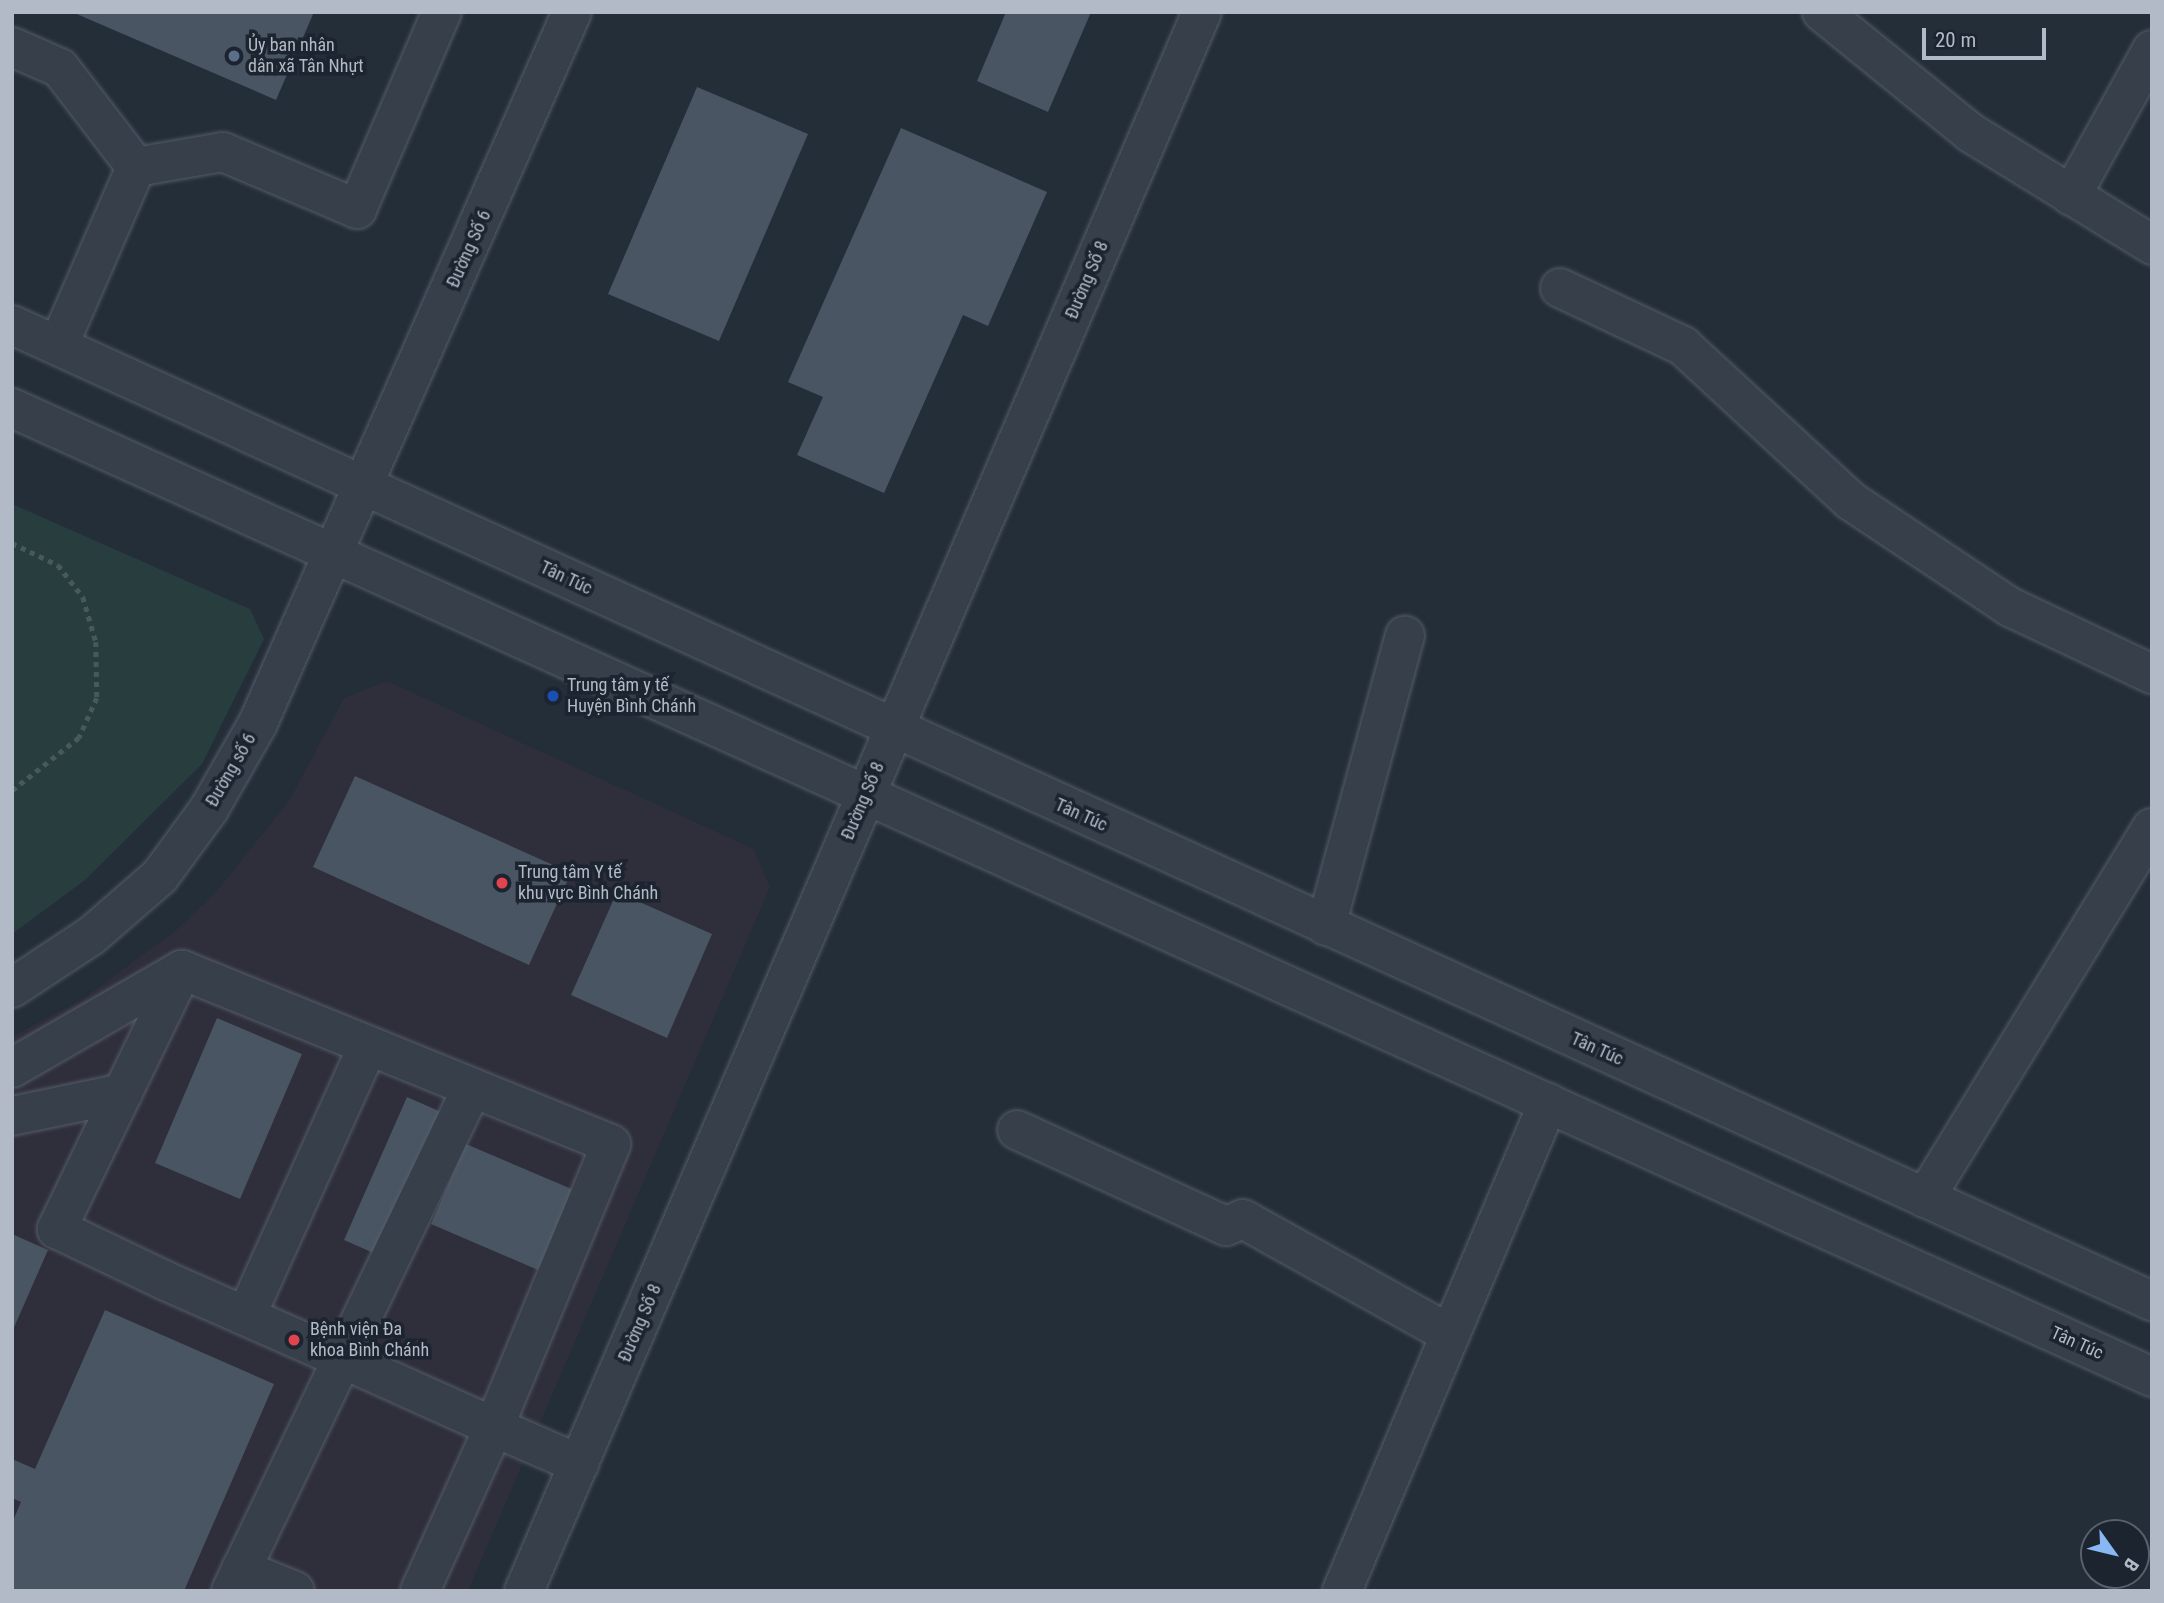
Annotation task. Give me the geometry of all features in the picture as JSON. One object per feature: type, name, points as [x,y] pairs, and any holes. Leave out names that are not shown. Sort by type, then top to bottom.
[{"type":"street","points":[[136,167],[223,152],[357,209],[442,12]]},
{"type":"street","name":"Đường Số 6","points":[[365,486],[572,12]]},
{"type":"street","name":"Đường Số 8","points":[[524,1591],[1202,12]]},
{"type":"street","points":[[1822,12],[1971,133],[2152,245]]},
{"type":"street","points":[[12,47],[60,68],[136,167]]},
{"type":"street","points":[[2071,196],[2152,50]]},
{"type":"street","points":[[58,346],[136,167]]},
{"type":"street","points":[[1560,288],[1683,345],[1851,501],[2010,607],[2152,674]]},
{"type":"street","name":"Tân Túc","points":[[12,325],[894,730],[2152,1301]]},
{"type":"street","name":"Tân Túc","points":[[12,408],[2152,1377]]},
{"type":"street","name":"Đường số 6","points":[[12,988],[91,936],[160,876],[209,809],[258,723],[365,486]]},
{"type":"street","points":[[1326,926],[1405,636]]},
{"type":"street","points":[[1925,1198],[2152,828]]},
{"type":"street","points":[[182,970],[57,1229],[579,1464]]},
{"type":"street","points":[[182,970],[611,1144],[494,1427],[420,1591]]},
{"type":"street","points":[[12,1068],[182,970]]},
{"type":"street","points":[[246,1316],[368,1046]]},
{"type":"street","points":[[295,1591],[236,1580],[345,1360],[472,1088]]},
{"type":"street","points":[[12,1116],[123,1093]]},
{"type":"street","points":[[1342,1591],[1448,1333],[1548,1103]]},
{"type":"street","points":[[1017,1130],[1226,1226],[1243,1219],[1448,1333]]},
{"type":"path","points":[[12,544],[58,565],[83,597],[96,642],[97,687],[79,738],[12,791]]},
{"type":"shaded area","name":"Bệnh viện Đa khoa Bình Chánh","points":[[387,681],[754,849],[770,887],[468,1591],[12,1591],[12,1036],[80,1001],[174,932],[216,892],[289,801],[344,698]]},
{"type":"green space","points":[[12,504],[250,609],[264,639],[202,764],[85,880],[12,934]]},
{"type":"building","name":"Ủy ban nhân dân xã Tân Nhựt","points":[[72,12],[314,12],[276,100]]},
{"type":"building","points":[[1006,12],[1091,12],[1048,112],[977,81]]},
{"type":"building","points":[[697,87],[808,134],[719,341],[608,294]]},
{"type":"building","points":[[901,128],[1047,192],[988,326],[963,315],[884,493],[797,455],[823,397],[788,382]]},
{"type":"building","points":[[355,776],[571,873],[529,965],[313,867]]},
{"type":"building","points":[[617,892],[712,934],[667,1038],[571,995]]},
{"type":"building","points":[[217,1018],[302,1054],[240,1199],[155,1163]]},
{"type":"building","points":[[407,1097],[448,1115],[385,1258],[344,1240]]},
{"type":"building","points":[[466,1144],[574,1190],[538,1270],[431,1224]]},
{"type":"building","points":[[12,1234],[48,1250],[12,1332]]},
{"type":"building","points":[[105,1310],[274,1384],[184,1591],[12,1591],[12,1523],[21,1502],[12,1498],[12,1459],[35,1469]]},
{"type":"place","name":"Ủy ban nhân dân xã Tân Nhựt","points":[[234,56]]},
{"type":"place","name":"Trung tâm y tế Huyện Bình Chánh","points":[[553,696]]},
{"type":"place","name":"Trung tâm Y tế khu vực Bình Chánh","points":[[502,883]]},
{"type":"place","name":"Bệnh viện Đa khoa Bình Chánh","points":[[294,1340]]}]
